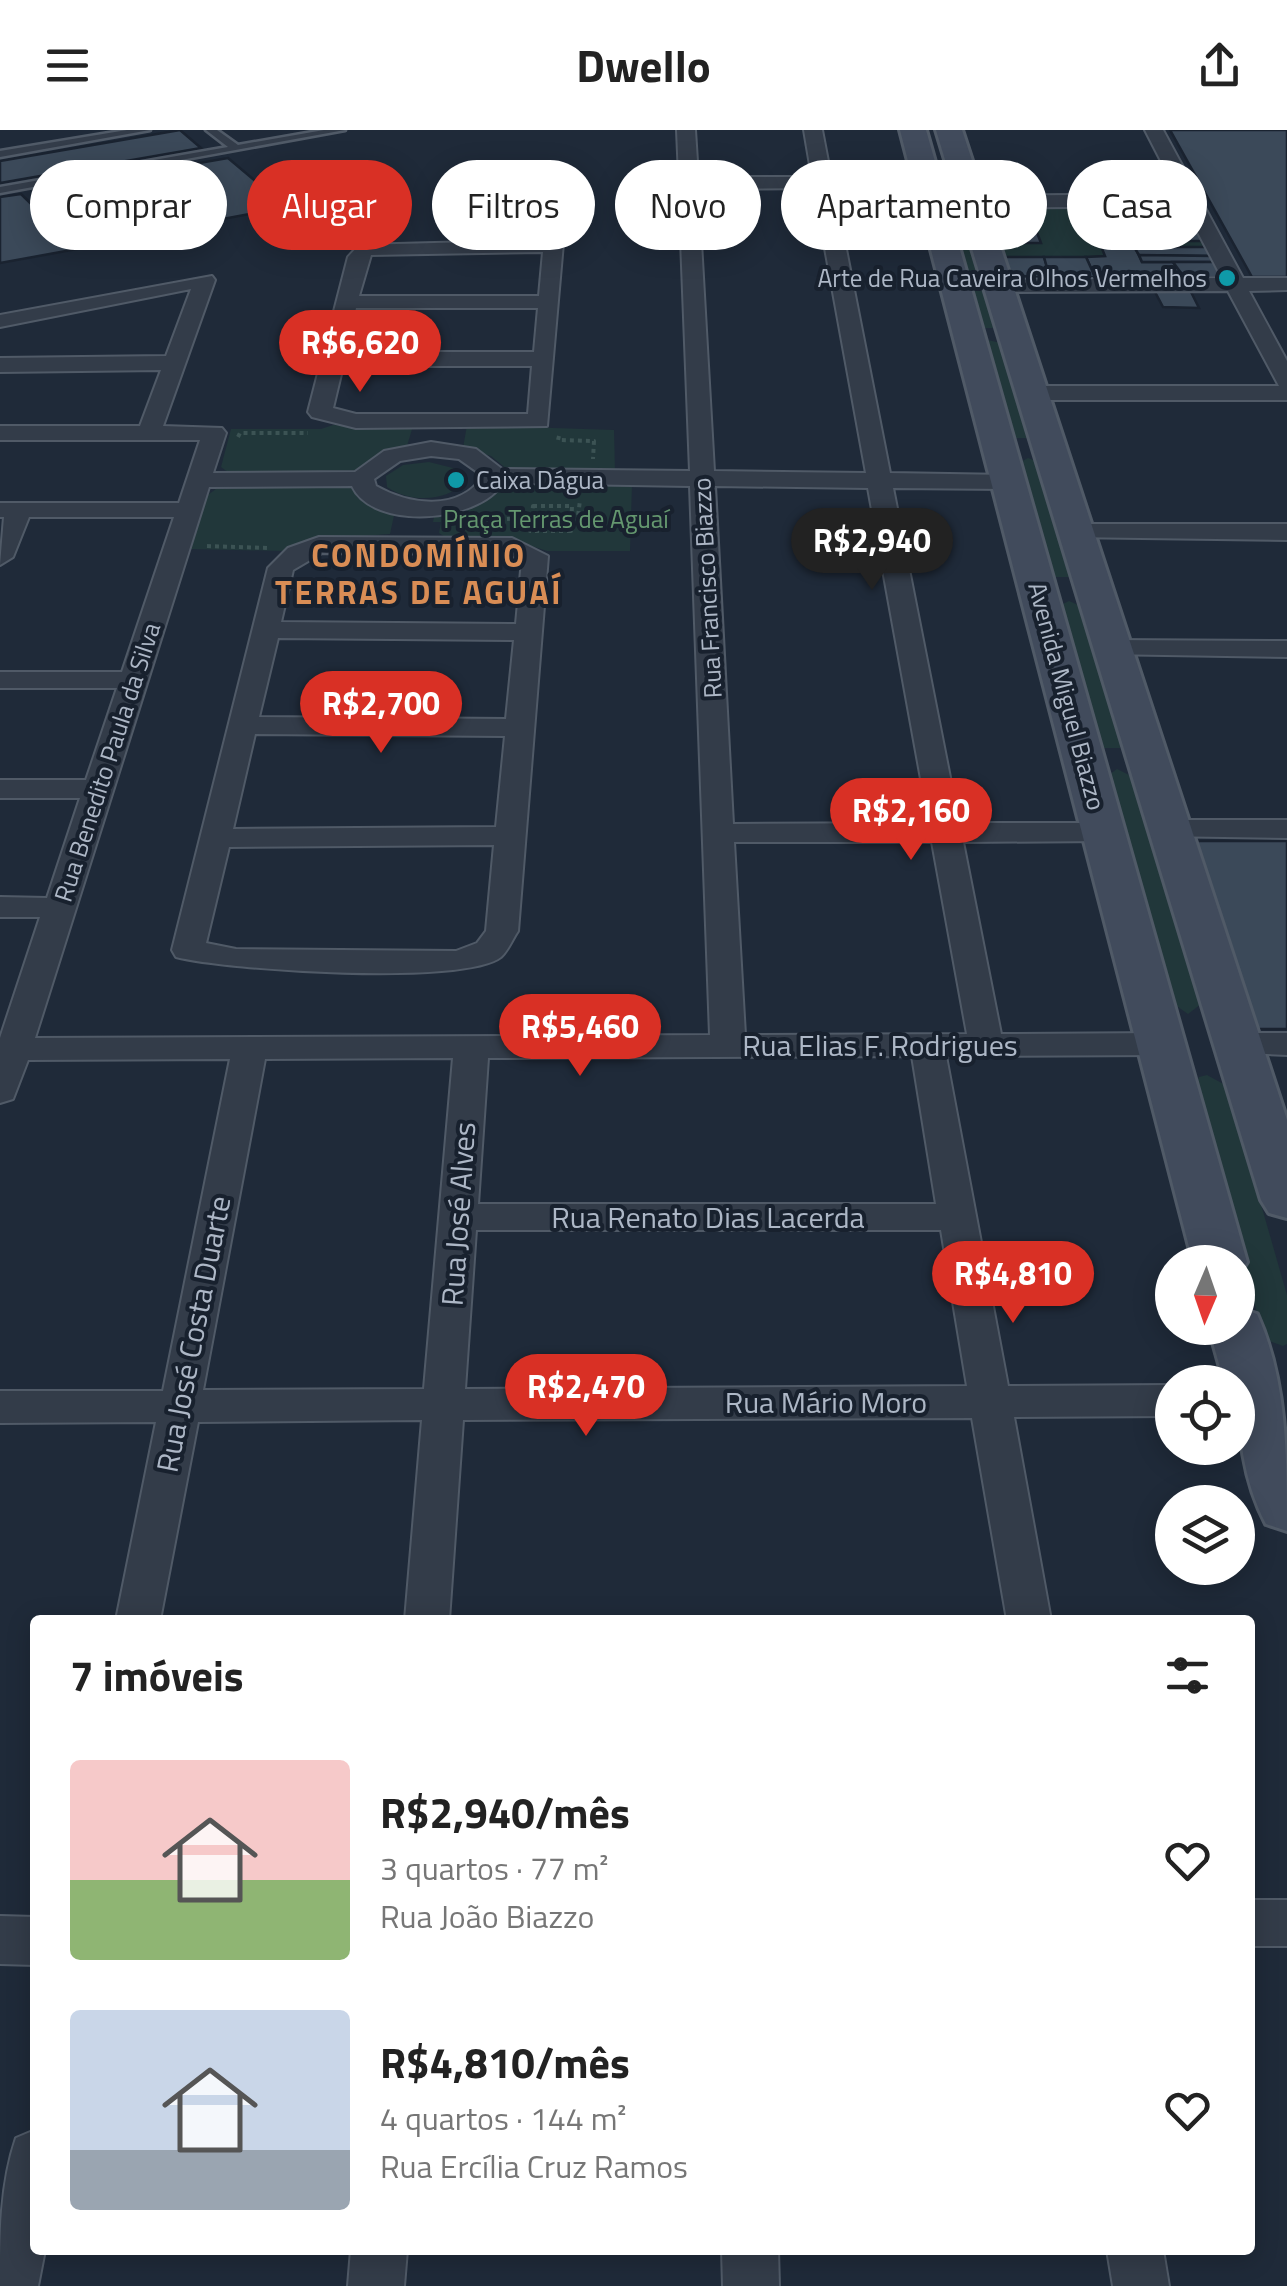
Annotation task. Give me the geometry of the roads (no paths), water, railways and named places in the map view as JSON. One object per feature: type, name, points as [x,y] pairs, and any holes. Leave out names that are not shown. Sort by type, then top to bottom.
[{"type":"street","name":"Rua Francisco Biazzo","points":[[686,130],[687,160]]},
{"type":"street","points":[[813,130],[819,160]]},
{"type":"street","points":[[1154,130],[1170,160]]},
{"type":"street","points":[[899,160],[933,150]]},
{"type":"street","points":[[1207,230],[1287,382]]},
{"type":"street","points":[[432,248],[366,249],[358,257],[320,412],[356,421],[539,421],[553,250]]},
{"type":"street","name":"Rua Francisco Biazzo","points":[[691,250],[728,1046]]},
{"type":"street","points":[[836,250],[986,1045]]},
{"type":"street","name":"Avenida Miguel Biazzo","points":[[945,250],[1215,1245]]},
{"type":"street","name":"Avenida Miguel Biazzo","points":[[987,250],[1170,829],[1250,1043],[1287,1200]]},
{"type":"street","points":[[0,321],[205,280],[150,433],[0,433]]},
{"type":"street","points":[[998,286],[1287,284]]},
{"type":"street","points":[[347,302],[548,302]]},
{"type":"street","points":[[333,360],[544,359]]},
{"type":"street","points":[[0,366],[175,363]]},
{"type":"street","points":[[1032,394],[1287,393]]},
{"type":"street","points":[[431,449],[433,421]]},
{"type":"street","name":"Rua Benedito Paula da Silva","points":[[0,1091],[7,1048],[60,908],[134,680],[199,520],[200,480],[224,442],[150,433]]},
{"type":"street","points":[[200,480],[362,478],[385,458],[431,449],[476,457],[495,476],[879,480],[1004,466],[1050,450]]},
{"type":"street","points":[[362,478],[365,490],[378,500],[426,509],[475,499],[490,488],[495,476]]},
{"type":"street","points":[[421,546],[426,509]]},
{"type":"street","points":[[0,557],[10,510],[199,520]]},
{"type":"street","points":[[1076,532],[1287,532]]},
{"type":"street","points":[[319,545],[512,546],[536,556],[502,931],[490,950],[459,961],[236,958],[188,950],[266,630],[282,568],[296,553],[319,545]]},
{"type":"street","points":[[1037,585],[1092,585]]},
{"type":"street","points":[[266,630],[529,632]]},
{"type":"street","points":[[1113,648],[1287,649]]},
{"type":"street","points":[[0,680],[134,680]]},
{"type":"street","points":[[243,725],[520,728]]},
{"type":"street","points":[[0,789],[98,789]]},
{"type":"street","points":[[1170,829],[1287,829]]},
{"type":"street","points":[[718,833],[1105,832]]},
{"type":"street","points":[[215,838],[510,836]]},
{"type":"street","points":[[0,907],[60,908]]},
{"type":"street","points":[[1160,1042],[1250,1043]]},
{"type":"street","name":"Rua Elias F. Rodrigues","points":[[7,1048],[1160,1042]]},
{"type":"street","points":[[928,1045],[1028,1615]]},
{"type":"street","name":"Rua José Alves","points":[[427,1615],[471,1047]]},
{"type":"street","name":"Rua José Costa Duarte","points":[[139,1615],[250,1048]]},
{"type":"street","name":"Rua Renato Dias Lacerda","points":[[458,1217],[958,1217]]},
{"type":"street","points":[[1260,1391],[1287,1507]]},
{"type":"street","name":"Rua Mário Moro","points":[[0,1407],[1155,1401]]},
{"type":"street","points":[[1255,1923],[1287,1923]]},
{"type":"street","points":[[0,1940],[30,1940]]},
{"type":"street","points":[[10,2286],[30,2183]]},
{"type":"street","points":[[376,2286],[378,2255]]},
{"type":"street","points":[[750,2255],[751,2286]]},
{"type":"street","points":[[1136,2255],[1141,2286]]},
{"type":"lane","points":[[0,154],[144,130]]},
{"type":"lane","points":[[211,130],[237,149]]},
{"type":"lane","points":[[0,190],[340,130]]},
{"type":"place","name":"Arte de Rua Caveira Olhos Vermelhos","points":[[1227,278]]},
{"type":"place","name":"Caixa Dágua","points":[[456,480]]},
{"type":"district","name":"CONDOMÍNIO TERRAS DE AGUAÍ","points":[[419,574]]},
{"type":"park label","name":"Praça Terras de Aguaí","points":[[556,519]]}]
